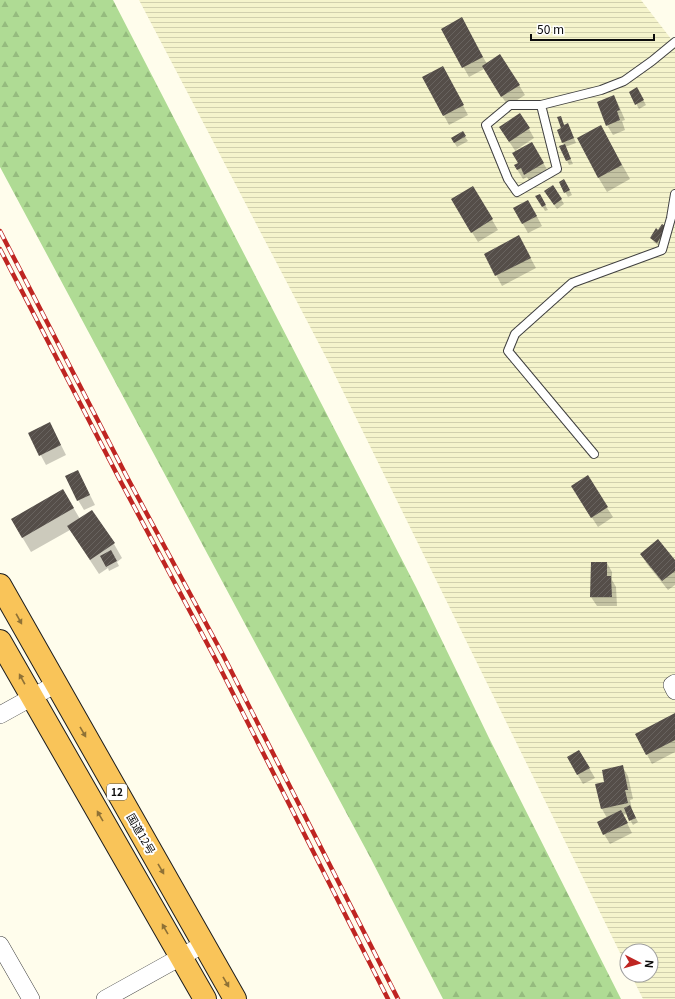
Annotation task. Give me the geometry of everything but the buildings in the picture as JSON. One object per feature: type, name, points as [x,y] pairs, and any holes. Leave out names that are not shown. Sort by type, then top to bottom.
[{"type":"highway","name":"国道12号","points":[[0,585],[235,999]]},
{"type":"highway","name":"12","points":[[0,641],[205,999]]},
{"type":"street","points":[[0,715],[56,684]]},
{"type":"street","points":[[675,684],[672,685],[675,691]]},
{"type":"street","points":[[105,999],[204,944]]},
{"type":"street","points":[[0,945],[5,965],[30,999]]},
{"type":"lane","points":[[541,105],[557,169],[517,192],[508,179],[486,125],[510,105],[541,105],[601,90],[624,81],[675,42]]},
{"type":"lane","points":[[594,454],[508,351],[515,334],[572,283],[662,250],[671,218],[675,194]]},
{"type":"green space","points":[[0,0],[113,0],[416,587],[489,738],[621,999],[443,999],[370,857],[0,167]]},
{"type":"green space","points":[[139,0],[641,0],[675,44],[675,999],[643,999],[635,983],[659,983],[659,943],[619,943],[619,951],[329,363]]},
{"type":"railway","points":[[0,231],[127,477],[223,655],[398,999]]},
{"type":"railway","points":[[0,249],[122,484],[217,662],[388,999]]}]
